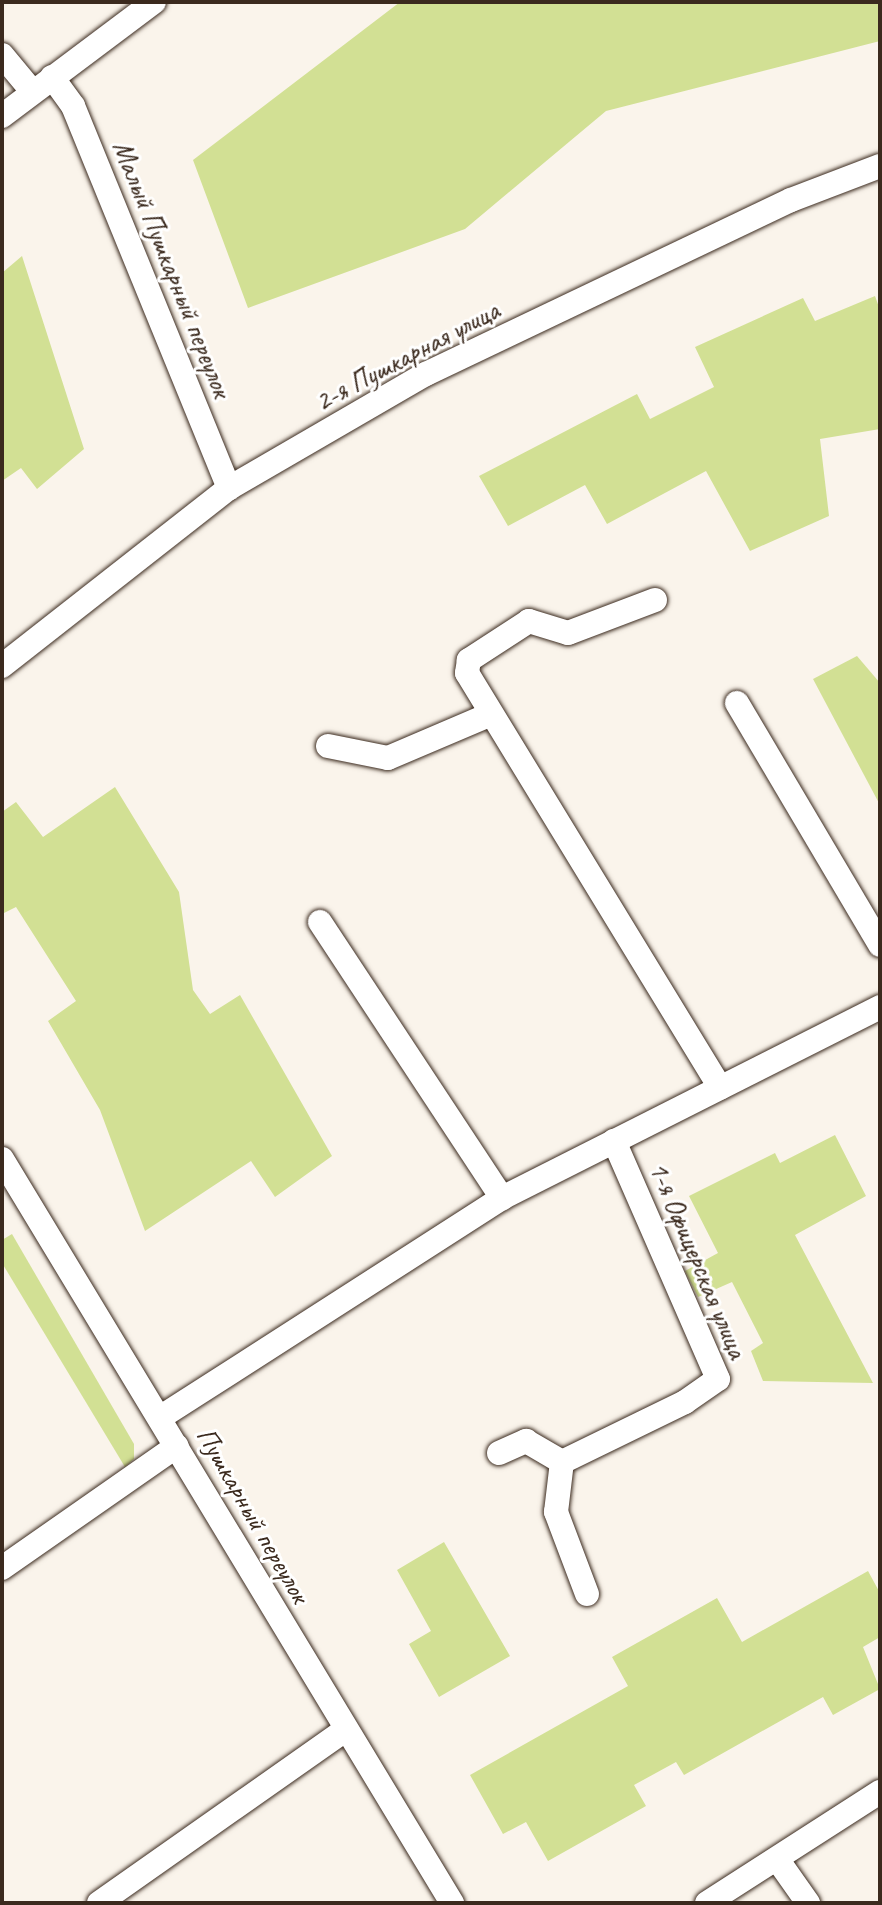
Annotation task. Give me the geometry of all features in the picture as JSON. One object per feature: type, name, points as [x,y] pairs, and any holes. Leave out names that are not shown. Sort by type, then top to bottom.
[{"type":"street","points":[[2,116],[154,2]]},
{"type":"street","name":"Малый Пушкарный переулок","points":[[2,55],[73,106],[229,488]]},
{"type":"street","name":"2-я Пушкарная улица","points":[[2,666],[229,488],[426,374],[791,200],[880,166]]},
{"type":"street","points":[[655,600],[568,633],[529,621],[469,660],[467,673],[489,715],[720,1088]]},
{"type":"street","points":[[737,703],[880,945]]},
{"type":"street","points":[[328,746],[388,758],[489,715]]},
{"type":"street","points":[[320,922],[502,1198]]},
{"type":"street","name":"1-я Офицерская улица","points":[[161,1417],[502,1198],[880,1007]]},
{"type":"street","name":"1-я Офицерская улица","points":[[562,1462],[685,1402],[718,1379],[614,1141]]},
{"type":"street","name":"Пушкарный переулок","points":[[2,1159],[161,1417],[345,1730],[452,1903]]},
{"type":"street","points":[[499,1453],[526,1441],[562,1462],[556,1512],[587,1594]]},
{"type":"street","points":[[2,1568],[177,1446]]},
{"type":"street","points":[[99,1903],[345,1730]]},
{"type":"street","points":[[707,1903],[880,1792]]},
{"type":"street","points":[[777,1859],[808,1903]]},
{"type":"green space","points":[[400,2],[880,2],[880,41],[606,111],[465,229],[248,308],[193,160]]},
{"type":"green space","points":[[22,256],[84,449],[37,489],[21,468],[2,481],[2,273]]},
{"type":"green space","points":[[875,296],[880,310],[880,429],[820,439],[829,516],[750,551],[706,471],[607,524],[585,485],[508,526],[479,476],[637,394],[650,419],[714,387],[695,347],[803,298],[815,321]]},
{"type":"green space","points":[[857,656],[880,683],[880,805],[813,679]]},
{"type":"green space","points":[[115,787],[179,892],[193,990],[210,1014],[240,995],[332,1156],[275,1197],[251,1161],[145,1231],[100,1110],[48,1021],[76,1001],[16,907],[2,914],[2,812],[16,802],[43,837]]},
{"type":"green space","points":[[835,1135],[866,1196],[795,1235],[873,1383],[763,1381],[751,1351],[763,1343],[732,1282],[698,1297],[685,1271],[718,1253],[689,1196],[775,1153],[780,1163]]},
{"type":"green space","points":[[12,1234],[134,1444],[134,1459],[125,1467],[2,1263],[2,1240]]},
{"type":"green space","points":[[444,1542],[510,1656],[439,1697],[409,1644],[431,1631],[397,1570]]},
{"type":"green space","points":[[868,1571],[880,1593],[880,1637],[863,1647],[880,1689],[833,1715],[823,1697],[684,1775],[676,1762],[634,1785],[646,1806],[548,1861],[526,1822],[503,1834],[470,1775],[628,1686],[612,1657],[717,1598],[742,1642]]}]
